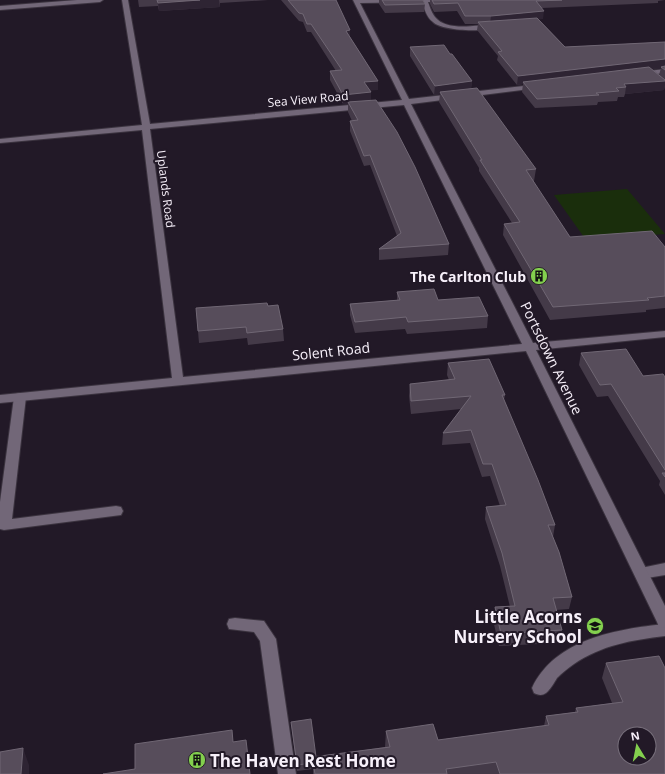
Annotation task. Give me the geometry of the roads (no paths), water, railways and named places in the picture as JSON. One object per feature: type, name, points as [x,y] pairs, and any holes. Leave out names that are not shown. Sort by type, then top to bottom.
[{"type":"street","points":[[0,8],[100,0]]},
{"type":"street","name":"Uplands Road","points":[[125,0],[146,127],[178,381]]},
{"type":"street","points":[[424,0],[434,20],[438,23],[457,28],[500,26]]},
{"type":"street","points":[[357,1],[431,0]]},
{"type":"street","name":"Portsdown Avenue","points":[[357,1],[406,102],[530,346],[641,573],[661,606],[665,622]]},
{"type":"street","points":[[628,75],[665,71]]},
{"type":"street","points":[[650,73],[660,82]]},
{"type":"street","name":"Sea View Road","points":[[0,141],[406,102],[548,84]]},
{"type":"street","name":"Solent Road","points":[[0,399],[665,334]]},
{"type":"street","points":[[20,397],[4,525],[116,511]]},
{"type":"street","points":[[641,573],[665,569]]},
{"type":"street","points":[[235,624],[258,626],[268,639],[286,774]]},
{"type":"street","points":[[540,688],[549,674],[576,651],[608,639],[630,633],[665,630]]},
{"type":"place","name":"The Carlton Club","points":[[539,276]]},
{"type":"place","name":"Little Acorns Nursery School","points":[[595,626]]},
{"type":"place","name":"The Haven Rest Home","points":[[197,760]]}]
